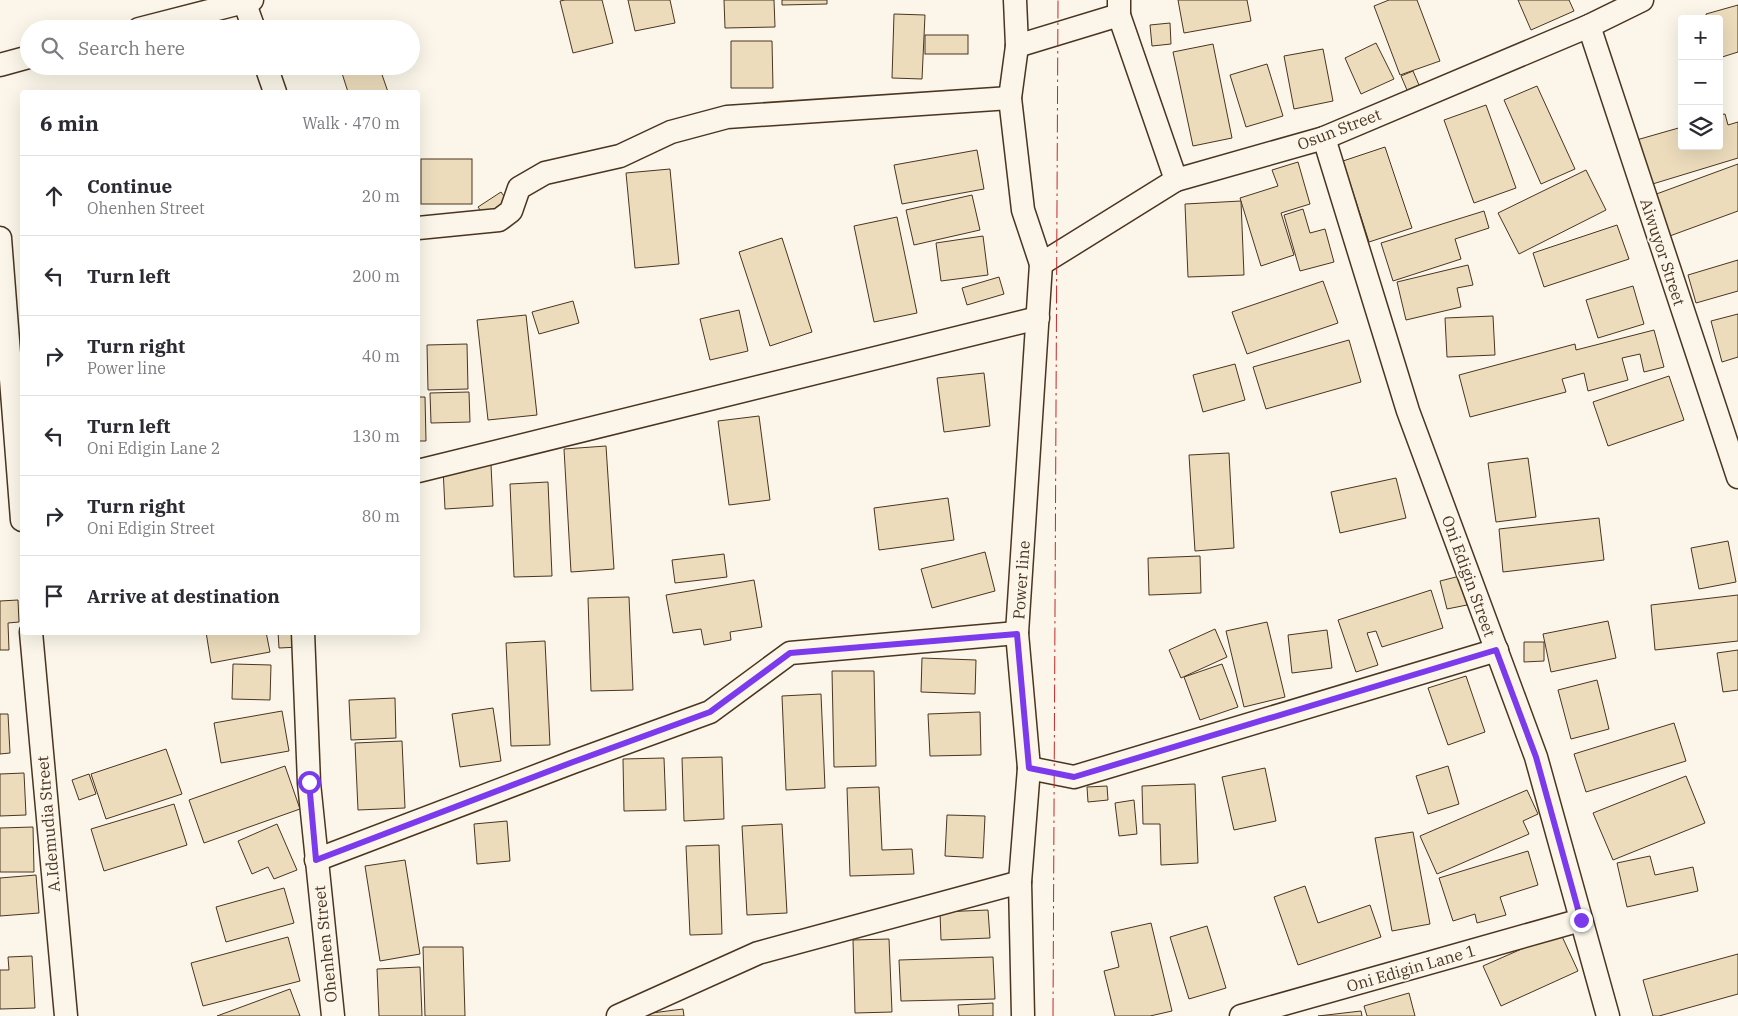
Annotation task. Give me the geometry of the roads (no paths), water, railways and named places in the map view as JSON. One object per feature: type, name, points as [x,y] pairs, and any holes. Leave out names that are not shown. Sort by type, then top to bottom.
[{"type":"street","points":[[1016,0],[1017,46],[1010,98],[1023,210],[1041,264]]},
{"type":"street","name":"Osun Street","points":[[1041,264],[1176,180],[1324,138],[1589,26],[1642,0]]},
{"type":"street","points":[[174,20],[248,1],[252,20]]},
{"type":"street","points":[[1017,46],[1119,8],[1176,180]]},
{"type":"street","name":"Aiwuyor Street","points":[[1589,26],[1738,477]]},
{"type":"street","points":[[0,65],[20,59]]},
{"type":"street","points":[[269,75],[274,90]]},
{"type":"street","points":[[420,228],[499,220],[511,211],[519,188],[545,172],[620,156],[671,132],[726,117],[1010,98]]},
{"type":"street","name":"Oni Edigin Street","points":[[1324,138],[1408,411],[1536,757],[1608,1016]]},
{"type":"street","points":[[0,238],[20,494]]},
{"type":"street","name":"Power line","points":[[1023,1016],[1020,882],[1029,768],[1017,634],[1041,264]]},
{"type":"street","points":[[420,472],[1038,318]]},
{"type":"street","points":[[316,860],[710,712],[790,653],[1017,634]]},
{"type":"street","name":"A.Idemudia Street","points":[[32,635],[66,1016]]},
{"type":"street","name":"Ohenhen Street","points":[[303,635],[309,782],[332,1016]]},
{"type":"street","points":[[1029,768],[1074,777],[1496,650]]},
{"type":"street","points":[[618,1016],[758,953],[1020,882]]},
{"type":"street","name":"Oni Edigin Lane 1","points":[[1241,1016],[1581,920]]}]
